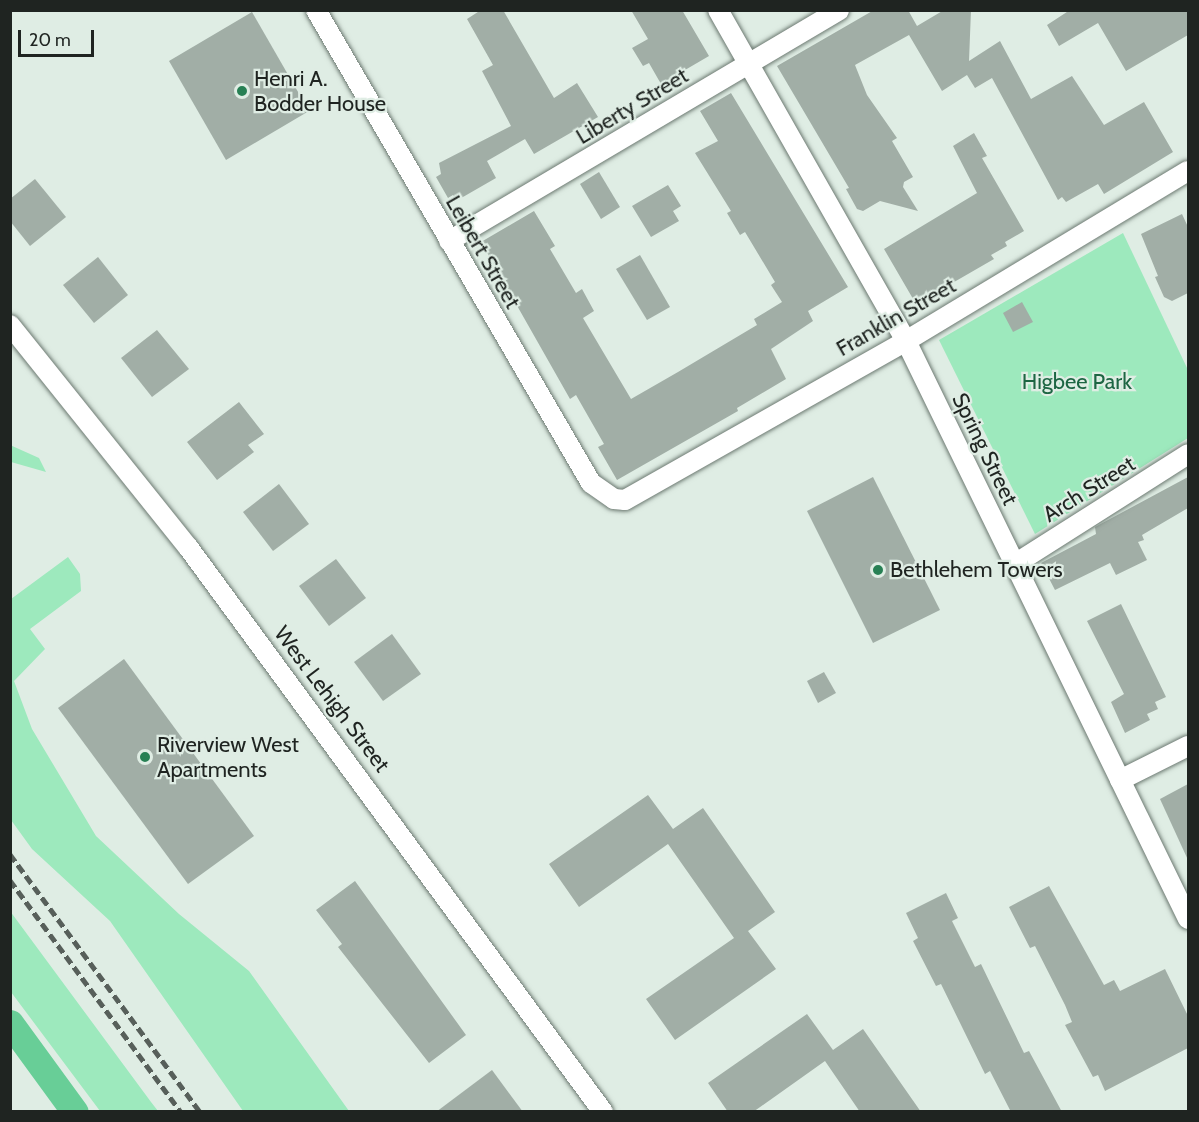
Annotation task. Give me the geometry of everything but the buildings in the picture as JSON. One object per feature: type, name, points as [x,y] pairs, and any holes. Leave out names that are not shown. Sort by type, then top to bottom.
[{"type":"street","name":"Leibert Street","points":[[316,10],[591,483],[614,499],[625,500]]},
{"type":"street","name":"Spring Street","points":[[718,10],[906,341],[1188,919]]},
{"type":"street","name":"Liberty Street","points":[[449,241],[839,10]]},
{"type":"street","name":"Franklin Street","points":[[625,500],[906,341],[1188,171]]},
{"type":"street","name":"West Lehigh Street","points":[[10,325],[195,556],[603,1112]]},
{"type":"street","name":"Arch Street","points":[[1015,564],[1188,454]]},
{"type":"street","points":[[1120,780],[1188,746]]},
{"type":"green space","name":"Higbee Park","points":[[1123,233],[1188,370],[1188,438],[1035,534],[939,340]]},
{"type":"green space","points":[[10,445],[39,458],[46,472],[11,462]]},
{"type":"green space","points":[[68,557],[80,574],[81,591],[30,629],[45,649],[14,681],[32,729],[96,836],[179,914],[249,971],[349,1111],[243,1111],[110,921],[32,849],[11,820],[11,599]]},
{"type":"green space","points":[[10,911],[158,1111],[100,1111],[11,992]]},
{"type":"waterway","points":[[10,1023],[75,1112]]},
{"type":"railway","points":[[10,854],[200,1112]]},
{"type":"railway","points":[[10,880],[181,1112]]},
{"type":"place","name":"Henri A. Bodder House","points":[[242,91]]},
{"type":"place","name":"Bethlehem Towers","points":[[878,570]]},
{"type":"place","name":"Riverview West Apartments","points":[[145,757]]}]
